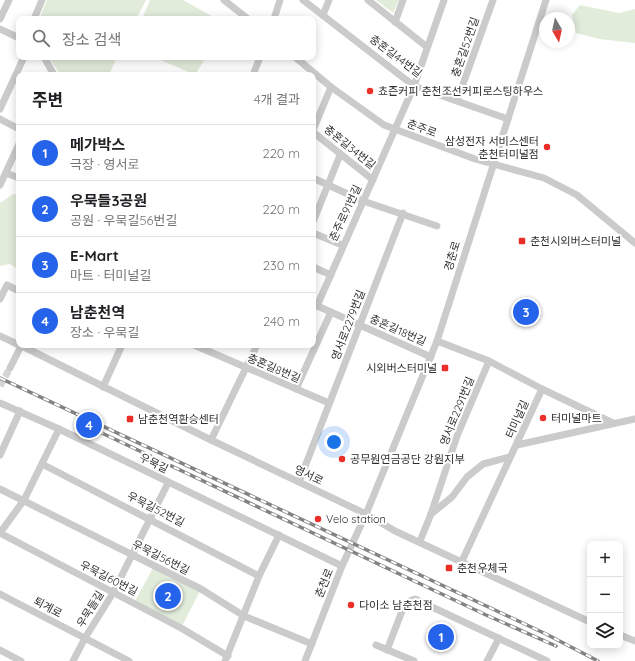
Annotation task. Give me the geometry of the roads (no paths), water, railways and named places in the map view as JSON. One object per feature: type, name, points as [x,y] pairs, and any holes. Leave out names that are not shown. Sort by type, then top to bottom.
[{"type":"street","points":[[0,20],[10,0]]},
{"type":"street","points":[[35,16],[42,0]]},
{"type":"street","points":[[224,0],[244,16]]},
{"type":"street","points":[[275,16],[280,0]]},
{"type":"street","name":"충혼길44번길","points":[[303,0],[414,86],[508,119]]},
{"type":"street","points":[[323,15],[329,0]]},
{"type":"street","points":[[368,0],[427,47]]},
{"type":"street","points":[[395,22],[403,0]]},
{"type":"street","name":"춘주로91번길","points":[[316,303],[331,275],[342,245],[373,180],[414,86],[444,0]]},
{"type":"street","name":"충혼길52번길","points":[[457,101],[493,0]]},
{"type":"street","name":"경춘로","points":[[366,514],[437,341],[546,0]]},
{"type":"street","points":[[0,29],[16,37]]},
{"type":"street","points":[[17,72],[23,60]]},
{"type":"street","points":[[46,60],[52,72]]},
{"type":"street","points":[[254,72],[259,60]]},
{"type":"street","name":"춘주로","points":[[299,60],[313,72]]},
{"type":"street","points":[[0,109],[16,74]]},
{"type":"street","name":"춘주로","points":[[316,74],[384,125],[394,130],[494,164],[544,178],[577,195],[635,243]]},
{"type":"street","points":[[316,124],[331,87]]},
{"type":"street","points":[[0,119],[16,127]]},
{"type":"street","name":"충혼길34번길","points":[[316,134],[340,155],[373,180]]},
{"type":"street","points":[[0,185],[16,151]]},
{"type":"street","points":[[316,215],[340,155]]},
{"type":"street","points":[[6,173],[16,177]]},
{"type":"street","points":[[316,179],[363,201],[403,213],[437,226]]},
{"type":"street","name":"영서로2279번길","points":[[299,482],[403,213]]},
{"type":"street","points":[[316,233],[342,245]]},
{"type":"street","points":[[316,268],[331,275]]},
{"type":"street","points":[[0,300],[7,285],[16,290]]},
{"type":"street","name":"충혼길18번길","points":[[316,305],[431,357]]},
{"type":"street","points":[[316,345],[331,312]]},
{"type":"street","name":"영서로","points":[[0,336],[16,343]]},
{"type":"street","points":[[437,341],[489,361],[613,424]]},
{"type":"street","points":[[10,368],[19,348]]},
{"type":"street","name":"영서로","points":[[26,348],[211,440],[366,514],[395,531],[420,541],[587,621]]},
{"type":"street","points":[[103,387],[121,348]]},
{"type":"street","name":"충혼길8번길","points":[[201,348],[329,403]]},
{"type":"street","points":[[210,352],[212,348]]},
{"type":"street","points":[[211,440],[256,348]]},
{"type":"street","points":[[296,389],[315,348]]},
{"type":"street","name":"영서로2291번길","points":[[420,541],[431,514],[457,436],[489,361]]},
{"type":"street","name":"터미널길","points":[[462,561],[542,389]]},
{"type":"street","name":"우묵길","points":[[0,403],[59,429],[342,566]]},
{"type":"street","points":[[0,455],[20,411]]},
{"type":"street","points":[[517,445],[635,419]]},
{"type":"street","points":[[0,533],[24,500],[59,429]]},
{"type":"street","name":"영서로2291번길","points":[[431,514],[452,497],[466,477],[483,464],[510,457]]},
{"type":"street","name":"우묵길52번길","points":[[42,464],[150,518],[259,576]]},
{"type":"street","name":"우묵들길","points":[[73,661],[133,555],[168,483]]},
{"type":"street","name":"우묵길56번길","points":[[0,489],[201,589],[244,616],[312,644]]},
{"type":"street","name":"춘천로","points":[[305,661],[342,566],[366,514]]},
{"type":"street","name":"우묵길60번길","points":[[0,533],[181,628],[226,658]]},
{"type":"street","points":[[226,658],[259,576],[279,535]]},
{"type":"street","name":"퇴계로","points":[[0,594],[129,661]]},
{"type":"street","points":[[387,650],[404,606],[409,601],[415,599],[547,661]]},
{"type":"street","points":[[623,636],[635,641]]},
{"type":"street","points":[[487,661],[499,638]]},
{"type":"street","points":[[376,645],[414,661]]},
{"type":"street","points":[[0,650],[21,661]]},
{"type":"tunnel","points":[[0,386],[10,368]]},
{"type":"railway","points":[[0,378],[546,634],[598,661]]},
{"type":"railway","points":[[87,426],[486,615],[556,646]]},
{"type":"place","name":"쵸즌커피 춘천조선커피로스팅하우스","points":[[370,91]]},
{"type":"place","name":"삼성전자 서비스센터 춘천터미널점","points":[[547,147]]},
{"type":"place","name":"춘천시외버스터미널","points":[[522,241]]},
{"type":"place","name":"E-Mart","points":[[526,312]]},
{"type":"place","name":"시외버스터미널","points":[[445,368]]},
{"type":"place","name":"터미널마트","points":[[543,418]]},
{"type":"place","name":"남춘천역환승센터","points":[[130,419]]},
{"type":"place","name":"남춘천역","points":[[89,425]]},
{"type":"place","name":"공무원연금공단 강원지부","points":[[342,459]]},
{"type":"place","name":"Velo station","points":[[318,519]]},
{"type":"place","name":"춘천우체국","points":[[449,568]]},
{"type":"place","name":"우묵들3공원","points":[[168,596]]},
{"type":"place","name":"다이소 남춘천점","points":[[351,605]]},
{"type":"place","name":"메가박스","points":[[441,637]]}]
